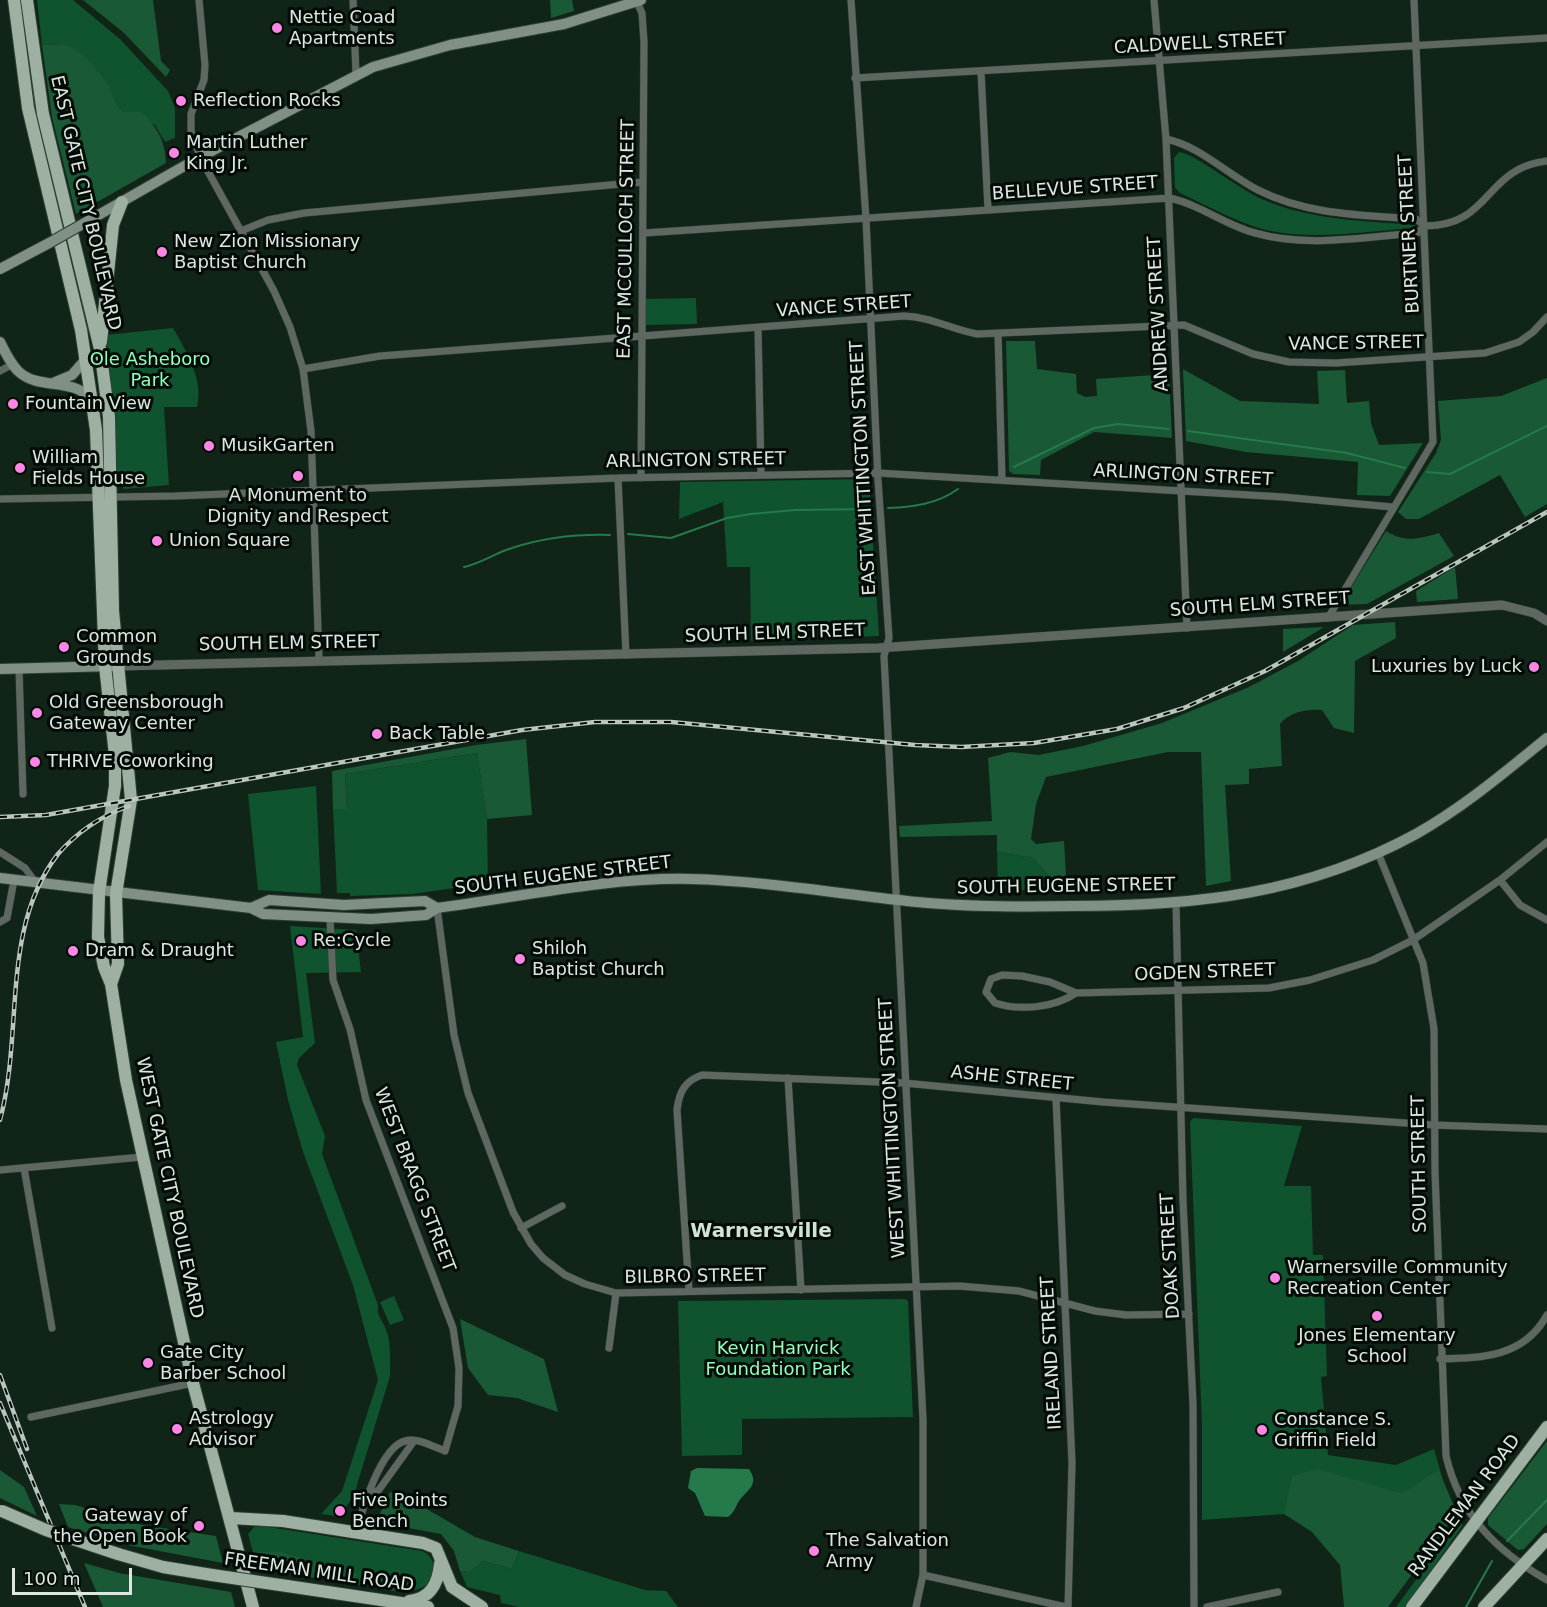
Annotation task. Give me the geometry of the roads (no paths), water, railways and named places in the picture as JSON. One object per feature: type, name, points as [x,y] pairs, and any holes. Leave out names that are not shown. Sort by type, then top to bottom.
[{"type":"main road","name":"EAST GATE CITY BOULEVARD","points":[[14,0],[21,69],[33,135],[86,359],[92,399],[111,666]]},
{"type":"main road","name":"EAST GATE CITY BOULEVARD","points":[[27,0],[32,50],[49,142],[100,349],[109,417],[112,495],[111,666]]},
{"type":"main road","points":[[0,269],[200,157],[356,74],[450,45],[564,24],[638,0]]},
{"type":"main road","points":[[100,349],[114,225],[122,202]]},
{"type":"main road","points":[[0,342],[13,364],[29,378],[78,388],[92,399]]},
{"type":"main road","points":[[55,383],[72,375],[86,359]]},
{"type":"main road","name":"SOUTH ELM STREET","points":[[0,669],[111,666]]},
{"type":"main road","name":"WEST GATE CITY BOULEVARD","points":[[111,666],[115,786],[99,892],[98,937],[104,967],[111,984],[124,1075],[194,1383],[253,1607]]},
{"type":"main road","name":"WEST GATE CITY BOULEVARD","points":[[111,666],[127,735],[131,800],[116,894],[118,964],[111,984]]},
{"type":"main road","name":"SOUTH EUGENE STREET","points":[[0,878],[99,892],[251,908],[263,914],[330,919],[426,915],[437,908],[639,881],[677,879],[762,883],[896,899],[1020,907],[1176,903],[1219,899],[1286,886],[1378,853],[1417,833],[1473,798],[1547,738]]},
{"type":"main road","name":"SOUTH EUGENE STREET","points":[[251,908],[269,900],[344,906],[425,902],[437,908]]},
{"type":"main road","name":"RANDLEMAN ROAD","points":[[1412,1607],[1475,1520],[1547,1427]]},
{"type":"main road","name":"FREEMAN MILL ROAD","points":[[1,1510],[46,1530],[163,1567],[428,1607]]},
{"type":"main road","points":[[231,1518],[283,1521],[423,1543],[436,1548],[452,1587],[482,1607]]},
{"type":"main road","points":[[1484,1607],[1547,1539]]},
{"type":"main road","points":[[399,1602],[419,1600],[431,1591],[439,1579],[440,1563],[436,1548]]},
{"type":"street","points":[[199,0],[205,65],[204,80],[191,114],[191,131],[200,157],[274,291],[290,327],[303,369],[311,431],[319,659]]},
{"type":"street","points":[[353,0],[356,74]]},
{"type":"street","name":"EAST MCCULLOCH STREET","points":[[638,0],[642,14],[644,42],[641,478]]},
{"type":"street","name":"EAST WHITTINGTON STREET","points":[[851,0],[866,219],[878,473],[890,638],[887,647]]},
{"type":"street","name":"ANDREW STREET","points":[[1154,0],[1166,139],[1187,628]]},
{"type":"street","name":"BURTNER STREET","points":[[1328,618],[1392,507],[1433,442],[1414,0]]},
{"type":"street","name":"CALDWELL STREET","points":[[855,78],[1547,38]]},
{"type":"street","points":[[981,72],[988,209]]},
{"type":"street","points":[[1166,139],[1183,143],[1261,192],[1298,206],[1319,211],[1416,219],[1425,226]]},
{"type":"street","name":"BELLEVUE STREET","points":[[644,233],[1169,198],[1186,203],[1236,228],[1288,240],[1318,241],[1417,233],[1425,226],[1440,226],[1461,220],[1474,212],[1501,180],[1518,169],[1547,161]]},
{"type":"street","points":[[241,231],[267,220],[304,213],[643,182]]},
{"type":"street","name":"VANCE STREET","points":[[303,369],[380,356],[641,335],[924,317],[958,330],[998,334],[1184,325],[1254,354],[1289,362],[1336,363],[1485,353],[1508,347],[1533,332],[1547,317]]},
{"type":"street","points":[[758,328],[761,474]]},
{"type":"street","points":[[998,334],[1002,480]]},
{"type":"street","points":[[0,371],[13,364]]},
{"type":"street","name":"ARLINGTON STREET","points":[[0,499],[98,495],[173,496],[618,478],[878,473],[1181,491],[1392,507]]},
{"type":"street","points":[[618,478],[626,655]]},
{"type":"street","name":"SOUTH ELM STREET","points":[[111,666],[319,659],[626,655],[887,647],[1502,605],[1530,611],[1547,621]]},
{"type":"street","name":"WEST WHITTINGTON STREET","points":[[887,647],[884,656],[904,1083],[923,1419],[923,1575],[916,1607]]},
{"type":"street","points":[[19,669],[23,794]]},
{"type":"street","name":"OGDEN STREET","points":[[1076,993],[1067,999],[1040,1006],[1014,1007],[991,1000],[986,987],[995,976],[1022,975],[1050,982],[1076,993],[1269,988],[1310,980],[1373,960],[1413,940],[1500,880],[1547,842]]},
{"type":"street","points":[[0,852],[25,868],[36,883]]},
{"type":"street","name":"SOUTH STREET","points":[[1378,853],[1423,964],[1432,1020],[1440,1359],[1446,1456],[1454,1485],[1485,1534],[1521,1565],[1547,1580]]},
{"type":"street","points":[[0,922],[8,918],[14,880]]},
{"type":"street","points":[[1500,880],[1520,905],[1547,920]]},
{"type":"street","name":"DOAK STREET","points":[[1176,903],[1181,1108],[1194,1445],[1194,1607]]},
{"type":"street","name":"BILBRO STREET","points":[[437,908],[454,1035],[468,1093],[521,1228],[543,1258],[565,1275],[585,1284],[616,1293],[994,1288],[1126,1315],[1189,1314]]},
{"type":"street","name":"WEST BRAGG STREET","points":[[330,919],[333,980],[350,1029],[366,1100],[455,1335],[459,1368],[458,1406],[445,1451],[414,1441]]},
{"type":"street","name":"ASHE STREET","points":[[689,1291],[679,1096],[685,1085],[702,1075],[904,1083],[1181,1108],[1434,1125],[1547,1129]]},
{"type":"street","points":[[788,1078],[801,1290]]},
{"type":"street","name":"IRELAND STREET","points":[[1056,1098],[1072,1463],[1067,1607]]},
{"type":"street","points":[[0,1170],[142,1158]]},
{"type":"street","points":[[24,1168],[52,1328]]},
{"type":"street","points":[[521,1228],[562,1206]]},
{"type":"street","points":[[609,1348],[616,1293]]},
{"type":"street","points":[[1440,1359],[1495,1356],[1513,1349],[1528,1339],[1547,1315]]},
{"type":"street","points":[[31,1417],[194,1383]]},
{"type":"street","points":[[357,1533],[362,1506],[370,1492],[372,1480],[399,1444],[406,1440],[414,1441],[378,1491],[370,1492]]},
{"type":"street","points":[[382,1465],[393,1471]]},
{"type":"street","points":[[923,1575],[1067,1607]]},
{"type":"street","points":[[1207,1607],[1278,1592]]},
{"type":"waterway","points":[[1014,467],[1094,428],[1118,424],[1169,429]]},
{"type":"waterway","points":[[1427,472],[1450,474],[1547,426]]},
{"type":"waterway","points":[[1188,431],[1347,453],[1405,468]]},
{"type":"waterway","points":[[888,508],[925,504],[958,489]]},
{"type":"waterway","points":[[628,534],[671,538],[727,518],[751,514],[795,510],[870,509]]},
{"type":"waterway","points":[[464,567],[506,550],[548,539],[610,535]]},
{"type":"waterway","points":[[1507,1541],[1547,1500]]},
{"type":"waterway","points":[[1466,1607],[1492,1561]]},
{"type":"railway","points":[[0,817],[46,815],[522,730],[595,722],[671,722],[915,745],[961,747],[1034,743],[1117,729],[1184,708],[1265,671],[1547,512]]},
{"type":"railway","points":[[0,1120],[7,1086],[20,948],[28,915],[40,883],[58,854],[82,831],[109,814],[129,806]]},
{"type":"railway","points":[[0,1375],[27,1449]]},
{"type":"railway","points":[[0,1403],[85,1607]]},
{"type":"place","name":"Nettie Coad Apartments","points":[[277,28]]},
{"type":"place","name":"Reflection Rocks","points":[[181,101]]},
{"type":"place","name":"Martin Luther King Jr.","points":[[174,153]]},
{"type":"place","name":"New Zion Missionary Baptist Church","points":[[162,252]]},
{"type":"place","name":"Fountain View","points":[[13,404]]},
{"type":"place","name":"MusikGarten","points":[[209,446]]},
{"type":"place","name":"William Fields House","points":[[20,468]]},
{"type":"place","name":"A Monument to Dignity and Respect","points":[[298,476]]},
{"type":"place","name":"Union Square","points":[[157,541]]},
{"type":"place","name":"Common Grounds","points":[[64,647]]},
{"type":"place","name":"Luxuries by Luck","points":[[1534,667]]},
{"type":"place","name":"Old Greensborough Gateway Center","points":[[37,713]]},
{"type":"place","name":"Back Table","points":[[377,734]]},
{"type":"place","name":"THRIVE Coworking","points":[[35,762]]},
{"type":"place","name":"Re:Cycle","points":[[301,941]]},
{"type":"place","name":"Dram & Draught","points":[[73,951]]},
{"type":"place","name":"Shiloh Baptist Church","points":[[520,959]]},
{"type":"place","name":"Warnersville Community Recreation Center","points":[[1275,1278]]},
{"type":"place","name":"Jones Elementary School","points":[[1377,1316]]},
{"type":"place","name":"Gate City Barber School","points":[[148,1363]]},
{"type":"place","name":"Astrology Advisor","points":[[177,1429]]},
{"type":"place","name":"Constance S. Griffin Field","points":[[1262,1430]]},
{"type":"place","name":"Five Points Bench","points":[[340,1511]]},
{"type":"place","name":"Gateway of the Open Book","points":[[199,1526]]},
{"type":"place","name":"The Salvation Army","points":[[814,1551]]},
{"type":"district","name":"Warnersville","points":[[761,1232]]},
{"type":"park label","name":"Ole Asheboro Park","points":[[150,370]]},
{"type":"park label","name":"Kevin Harvick Foundation Park","points":[[778,1359]]}]
